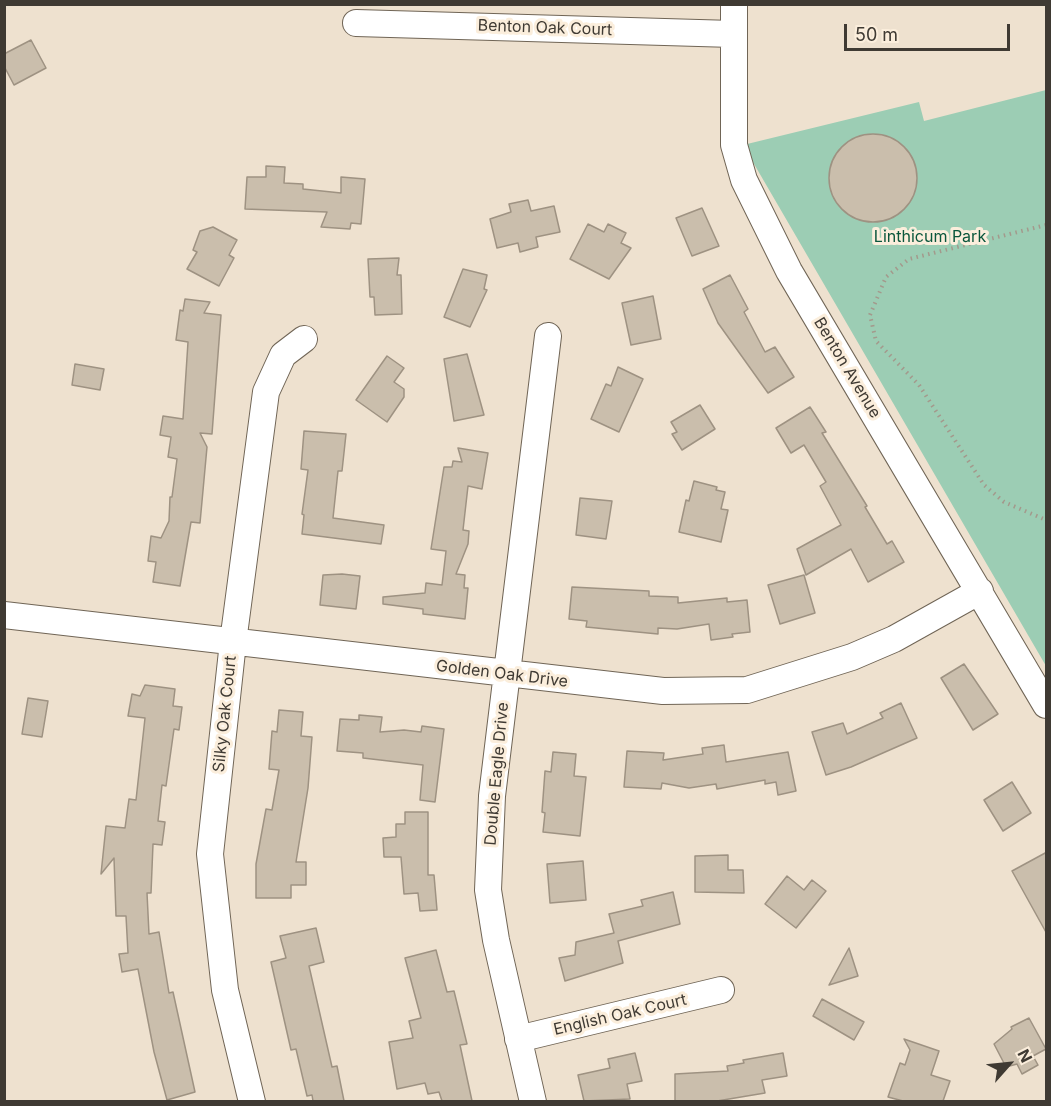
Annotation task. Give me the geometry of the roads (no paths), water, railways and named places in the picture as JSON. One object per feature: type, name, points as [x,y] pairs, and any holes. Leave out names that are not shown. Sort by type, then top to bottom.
[{"type":"street","name":"Benton Avenue","points":[[734,4],[734,145],[744,180],[789,271],[1047,705]]},
{"type":"street","name":"Benton Oak Court","points":[[356,23],[733,34]]},
{"type":"street","name":"Double Eagle Drive","points":[[533,1101],[488,890],[492,796],[548,336]]},
{"type":"street","name":"Silky Oak Court","points":[[252,1101],[225,990],[210,854],[233,642],[266,392],[283,355],[304,339]]},
{"type":"street","name":"Golden Oak Drive","points":[[4,615],[506,675],[663,691],[747,690],[852,657],[894,639],[980,591]]},
{"type":"street","name":"English Oak Court","points":[[518,1039],[721,990]]},
{"type":"park label","name":"Linthicum Park","points":[[930,237]]}]
